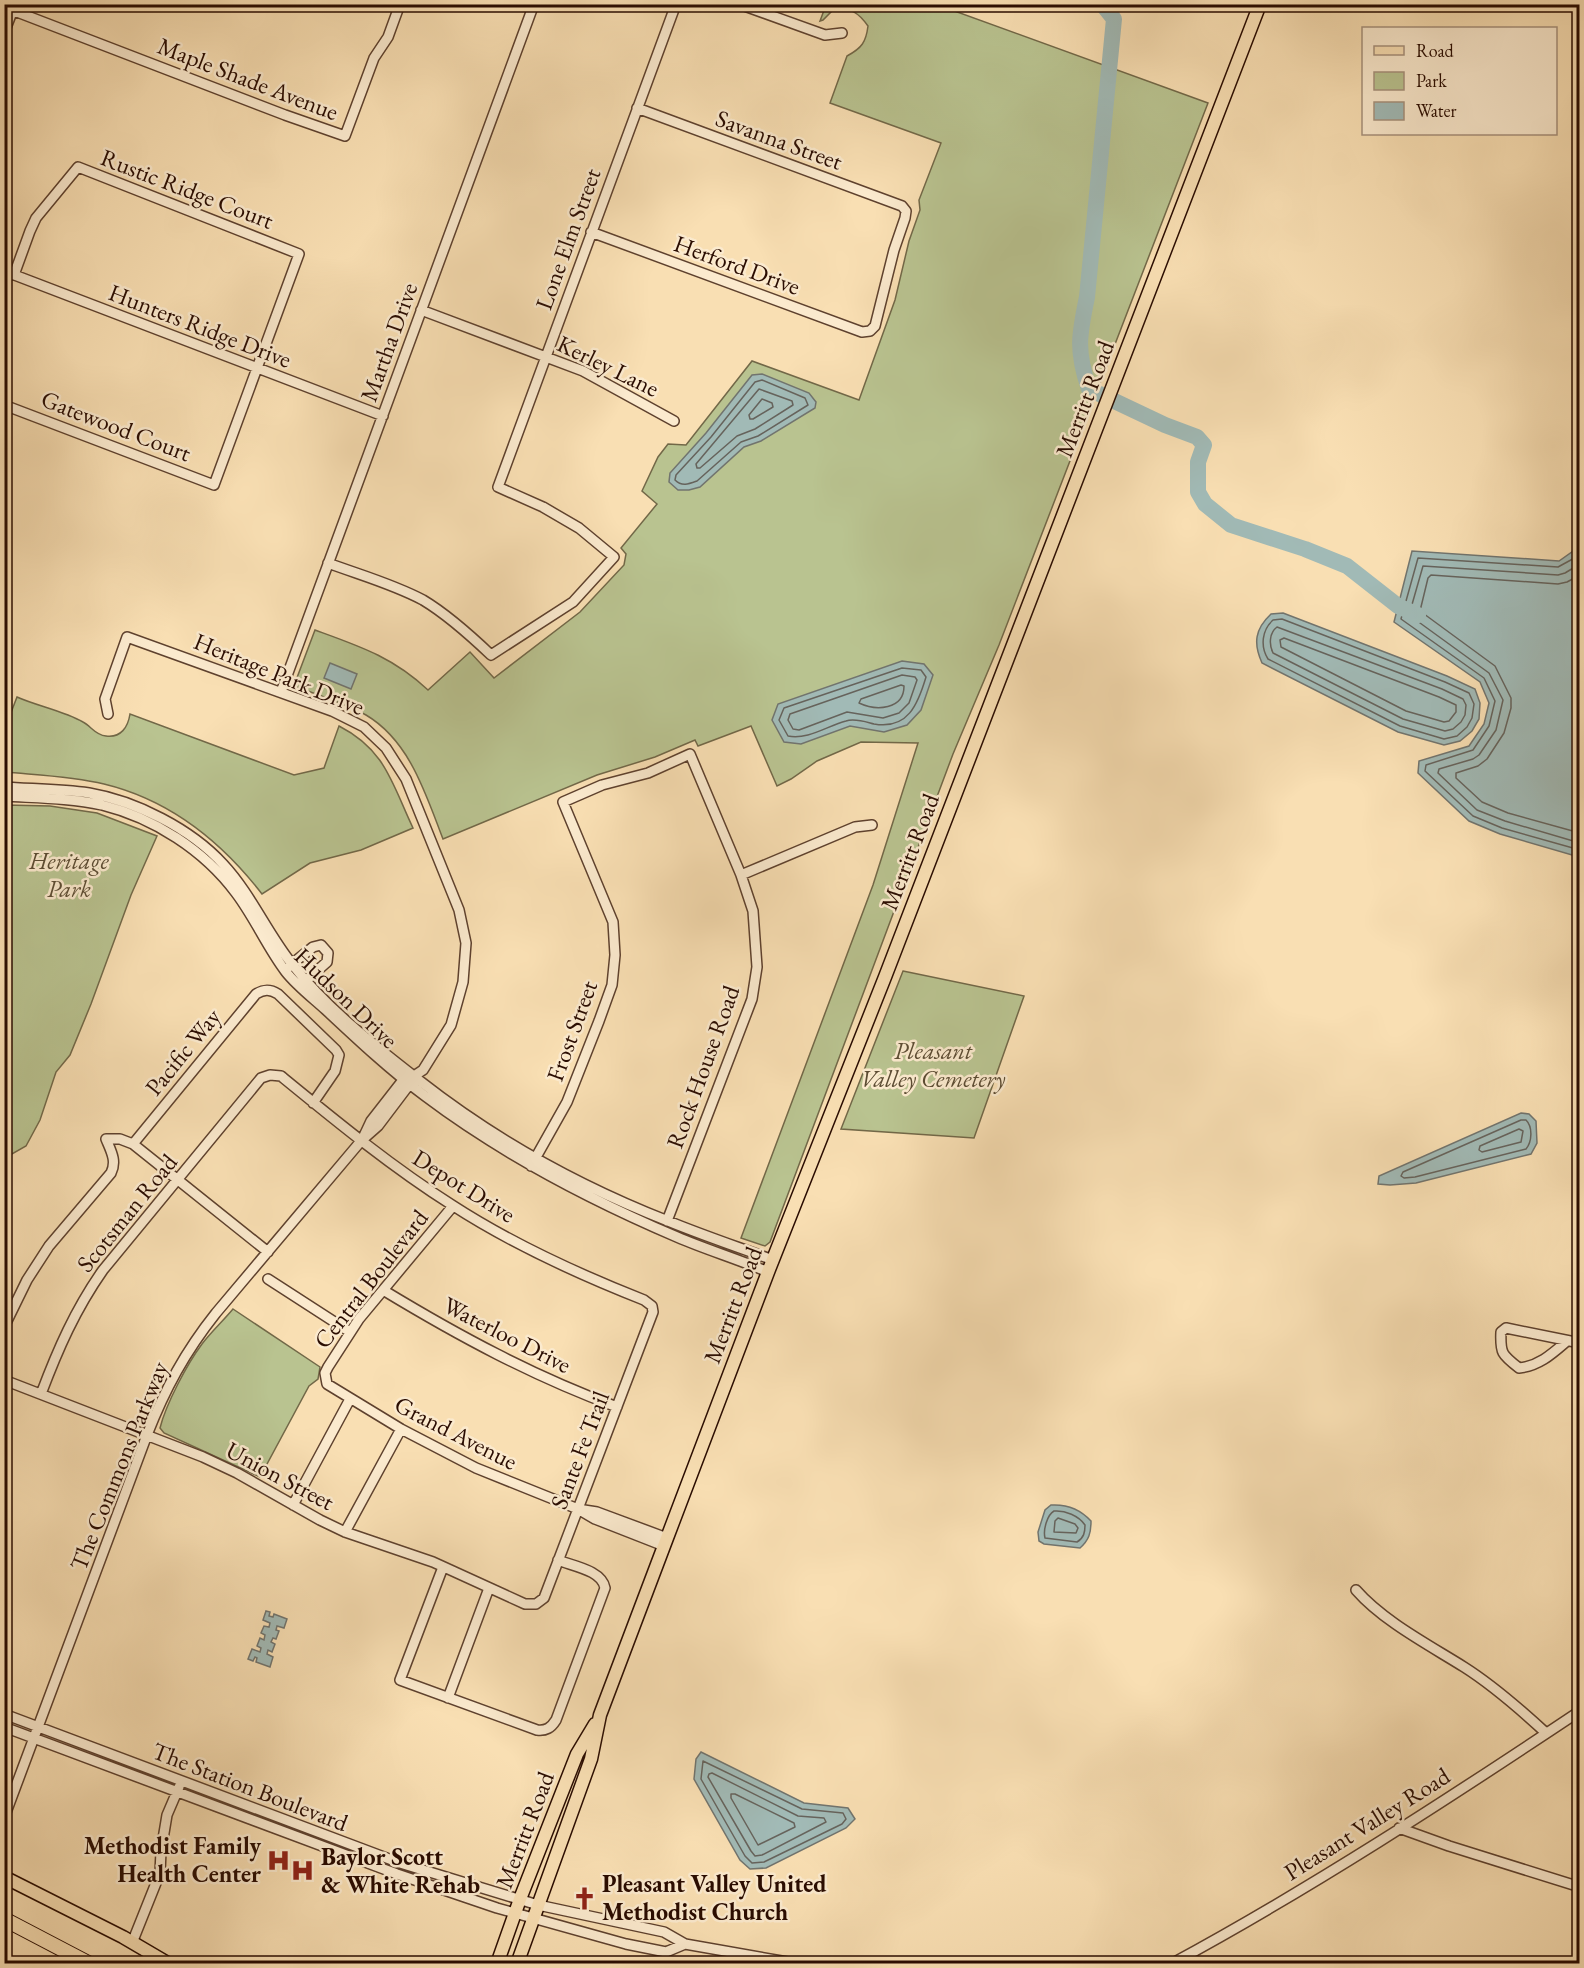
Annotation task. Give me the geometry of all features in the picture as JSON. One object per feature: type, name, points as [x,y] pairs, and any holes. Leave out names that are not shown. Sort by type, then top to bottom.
[{"type":"highway","points":[[4,1919],[90,1964]]},
{"type":"main road","name":"Merritt Road","points":[[517,1964],[591,1759],[600,1715],[665,1542],[1260,4]]},
{"type":"main road","name":"Merritt Road","points":[[497,1964],[577,1754],[600,1715]]},
{"type":"main road","points":[[4,1877],[169,1964]]},
{"type":"street","name":"Maple Shade Avenue","points":[[11,7],[285,115],[345,136],[374,58],[388,37],[400,4]]},
{"type":"street","name":"Martha Drive","points":[[281,692],[534,4]]},
{"type":"street","name":"Lone Elm Street","points":[[328,563],[395,587],[423,601],[448,617],[491,655],[573,602],[614,557],[579,528],[543,507],[498,488],[676,4]]},
{"type":"street","points":[[739,4],[825,35],[843,33]]},
{"type":"street","points":[[4,33],[11,7]]},
{"type":"street","name":"Savanna Street","points":[[638,108],[902,206],[906,211],[874,326],[870,331]]},
{"type":"street","name":"Rustic Ridge Court","points":[[14,275],[36,219],[78,167],[299,254],[257,369]]},
{"type":"street","name":"Herford Drive","points":[[591,232],[862,332],[870,331]]},
{"type":"street","name":"Hunters Ridge Drive","points":[[4,271],[383,416]]},
{"type":"street","name":"Kerley Lane","points":[[422,310],[584,371],[674,421]]},
{"type":"street","name":"Gatewood Court","points":[[4,405],[214,484],[257,369]]},
{"type":"street","name":"Heritage Park Drive","points":[[108,714],[105,699],[127,637],[332,711],[364,727],[386,748],[406,779],[459,910],[466,943],[463,982],[451,1025],[423,1070],[410,1080]]},
{"type":"street","name":"Rock House Road","points":[[563,802],[602,785],[648,772],[690,754],[741,875],[753,911],[757,968],[752,999],[667,1221]]},
{"type":"street","name":"Hudson Drive","points":[[4,787],[89,793],[135,806],[189,835],[223,863],[252,901],[288,967]]},
{"type":"street","name":"Hudson Drive","points":[[4,796],[55,799],[103,806],[130,814],[174,836],[199,854],[227,882],[288,967],[410,1080],[464,1113],[533,1162],[678,1238],[770,1266]]},
{"type":"street","name":"Frost Street","points":[[533,1162],[567,1102],[612,985],[615,956],[613,922],[563,802]]},
{"type":"street","points":[[741,875],[855,827],[872,825]]},
{"type":"street","points":[[288,967],[313,947],[321,945],[328,953],[327,962],[304,983]]},
{"type":"street","name":"Pacific Way","points":[[133,1144],[256,994],[267,990],[278,994],[339,1055],[335,1071],[313,1103]]},
{"type":"street","name":"Depot Drive","points":[[270,1075],[281,1076],[361,1141],[453,1206],[533,1251],[573,1271],[644,1300],[652,1306]]},
{"type":"street","name":"Scotsman Road","points":[[41,1394],[64,1334],[103,1270],[261,1078],[270,1075]]},
{"type":"street","name":"The Commons Parkway","points":[[4,1818],[147,1435],[172,1378],[201,1332],[361,1141],[371,1121],[410,1080]]},
{"type":"street","points":[[4,1327],[27,1280],[49,1246],[111,1173],[114,1158],[106,1139],[120,1139],[133,1144],[268,1252]]},
{"type":"street","name":"Hudson Drive","points":[[533,1162],[770,1266]]},
{"type":"street","name":"Central Boulevard","points":[[326,1378],[328,1367],[350,1332],[453,1206]]},
{"type":"street","points":[[268,1279],[350,1332]]},
{"type":"street","name":"Waterloo Drive","points":[[383,1290],[498,1356],[617,1407]]},
{"type":"street","name":"Sante Fe Trail","points":[[536,1604],[544,1598],[652,1317],[652,1306]]},
{"type":"street","points":[[1567,1341],[1553,1354],[1533,1366],[1519,1368],[1500,1348],[1501,1332],[1506,1328],[1580,1343]]},
{"type":"street","name":"Grand Avenue","points":[[326,1378],[332,1388],[401,1429],[484,1472],[578,1509],[597,1512],[665,1542]]},
{"type":"street","name":"Union Street","points":[[4,1380],[204,1457],[345,1532],[443,1567],[525,1604],[536,1604]]},
{"type":"street","points":[[293,1505],[351,1399]]},
{"type":"street","points":[[345,1532],[401,1429]]},
{"type":"street","points":[[443,1567],[400,1680],[537,1731],[543,1731],[553,1725],[604,1588],[604,1582],[595,1574],[558,1560]]},
{"type":"street","points":[[448,1698],[489,1588]]},
{"type":"street","points":[[1356,1590],[1395,1622],[1500,1692],[1546,1733]]},
{"type":"street","name":"Pleasant Valley Road","points":[[1170,1964],[1238,1928],[1580,1711]]},
{"type":"street","name":"The Station Boulevard","points":[[4,1714],[397,1874],[515,1914]]},
{"type":"street","name":"The Station Boulevard","points":[[4,1727],[400,1863],[520,1899]]},
{"type":"street","points":[[132,1943],[160,1873],[167,1815],[179,1786]]},
{"type":"street","points":[[1399,1827],[1449,1846],[1580,1887]]},
{"type":"street","points":[[520,1899],[538,1905],[664,1932],[685,1944],[765,1962],[799,1964]]},
{"type":"street","points":[[515,1914],[626,1944],[666,1952],[685,1944]]},
{"type":"green space","points":[[826,5],[938,5],[1208,103],[999,645],[953,754],[770,1242],[765,1246],[741,1238],[873,885],[918,743],[861,742],[817,761],[777,786],[751,726],[698,746],[695,740],[655,757],[597,775],[443,839],[415,770],[394,739],[366,715],[297,687],[295,683],[315,630],[375,654],[402,669],[428,690],[470,652],[494,678],[580,612],[624,565],[626,554],[621,548],[657,504],[642,491],[658,457],[668,444],[686,445],[752,361],[859,400],[895,300],[909,241],[920,210],[919,200],[941,143],[830,103],[847,56],[862,44],[868,26],[857,14],[845,9],[834,9],[820,21]]},
{"type":"green space","points":[[17,697],[76,718],[99,734],[106,736],[116,735],[123,731],[130,714],[294,775],[324,768],[339,726],[355,735],[378,757],[393,783],[413,828],[361,850],[310,863],[262,894],[211,840],[192,825],[151,800],[92,781],[5,772],[5,728]]},
{"type":"green space","name":"Heritage Park","points":[[5,805],[50,806],[97,813],[157,836],[131,895],[70,1055],[56,1072],[40,1120],[26,1146],[5,1158]]},
{"type":"green space","name":"Pleasant Valley Cemetery","points":[[903,971],[1024,996],[974,1138],[841,1129]]},
{"type":"green space","points":[[233,1309],[320,1367],[318,1379],[309,1386],[260,1477],[164,1433],[160,1428],[172,1396],[196,1352]]},
{"type":"water","points":[[762,374],[809,393],[816,402],[815,408],[761,441],[744,447],[700,487],[678,490],[669,482],[670,473],[706,433],[752,375]]},
{"type":"water","points":[[1579,547],[1579,857],[1500,834],[1469,821],[1418,773],[1419,761],[1469,746],[1484,724],[1489,703],[1480,682],[1394,622],[1412,551],[1559,561]]},
{"type":"water","points":[[1283,613],[1475,689],[1480,703],[1479,719],[1472,731],[1460,741],[1444,745],[1398,732],[1262,663],[1257,649],[1259,631],[1271,614]]},
{"type":"water","points":[[902,661],[924,664],[933,675],[921,710],[907,725],[884,732],[850,726],[801,744],[784,742],[772,720],[778,704]]},
{"type":"water","points":[[330,663],[357,674],[351,689],[324,678]]},
{"type":"water","points":[[1521,1113],[1529,1114],[1536,1121],[1537,1143],[1531,1154],[1416,1183],[1378,1184],[1379,1176]]},
{"type":"water","points":[[1051,1505],[1073,1508],[1091,1521],[1089,1536],[1080,1548],[1044,1544],[1039,1541],[1038,1532],[1045,1510]]},
{"type":"water","points":[[266,1611],[270,1612],[269,1616],[273,1617],[274,1614],[287,1619],[284,1628],[277,1626],[276,1630],[279,1631],[276,1639],[273,1638],[271,1642],[275,1644],[272,1652],[268,1650],[267,1654],[273,1657],[270,1667],[256,1662],[255,1657],[253,1661],[248,1659],[252,1649],[260,1652],[261,1648],[257,1646],[260,1638],[264,1640],[265,1635],[261,1633],[264,1626],[269,1627],[270,1623],[263,1620]]},
{"type":"water","points":[[701,1752],[804,1803],[848,1808],[855,1819],[846,1828],[766,1868],[750,1869],[740,1860],[694,1779],[696,1759]]},
{"type":"waterway","points":[[1102,4],[1114,19],[1087,297],[1080,343],[1082,364],[1089,389],[1165,425],[1197,437],[1204,445],[1198,462],[1198,492],[1205,504],[1231,525],[1305,549],[1347,566],[1398,606],[1418,615]]},
{"type":"place","name":"Methodist Family Health Center","points":[[279,1860]]},
{"type":"place","name":"Baylor Scott & White Rehab","points":[[303,1871]]},
{"type":"place","name":"Pleasant Valley United Methodist Church","points":[[584,1898]]}]
